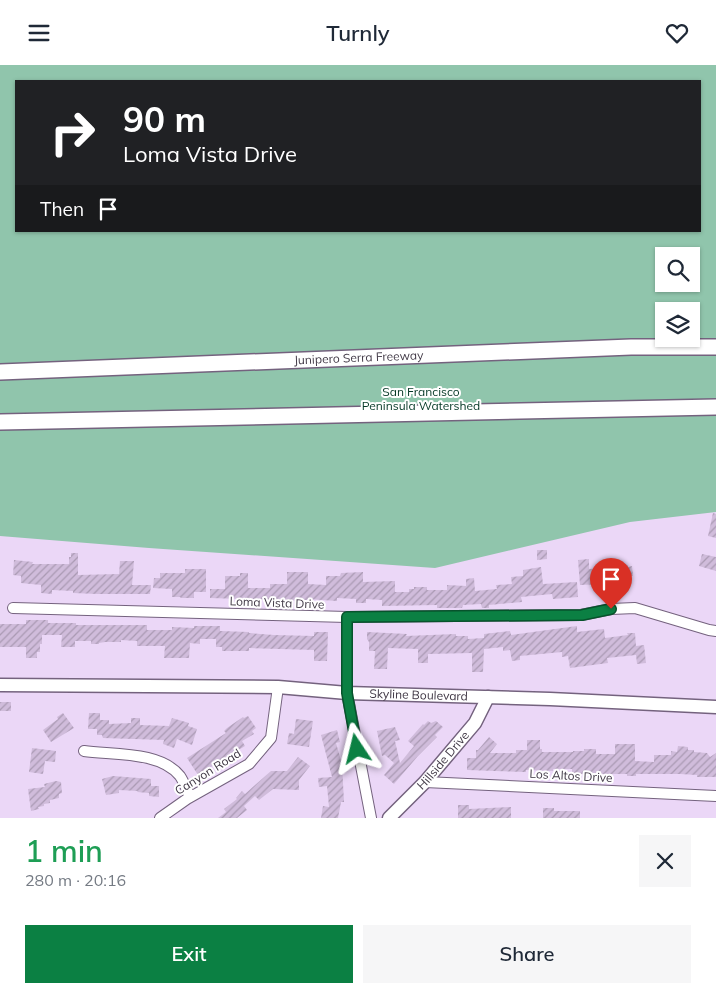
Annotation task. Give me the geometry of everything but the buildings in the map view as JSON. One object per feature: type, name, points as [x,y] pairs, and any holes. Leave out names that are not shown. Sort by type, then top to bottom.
[{"type":"highway","name":"Junipero Serra Freeway","points":[[0,372],[638,347],[716,347]]},
{"type":"highway","points":[[0,422],[716,407]]},
{"type":"main road","name":"Skyline Boulevard","points":[[0,685],[278,687],[347,693],[716,707]]},
{"type":"main road","name":"Hillside Drive","points":[[389,818],[425,782],[475,723],[488,697]]},
{"type":"street","name":"Loma Vista Drive","points":[[13,608],[347,617],[582,615],[611,609],[635,608],[716,631]]},
{"type":"street","points":[[347,617],[347,693],[371,818]]},
{"type":"street","name":"Canyon Road","points":[[160,818],[190,797],[248,763],[271,738],[278,687]]},
{"type":"street","points":[[84,751],[152,759],[166,765],[180,776],[190,797]]},
{"type":"street","name":"Los Altos Drive","points":[[425,782],[716,796]]},
{"type":"green space","name":"San Francisco Peninsula Watershed","points":[[0,65],[716,65],[716,512],[630,522],[435,568],[0,536]]},
{"type":"route","points":[[357,749],[347,693],[347,617],[582,615],[611,609]]}]
